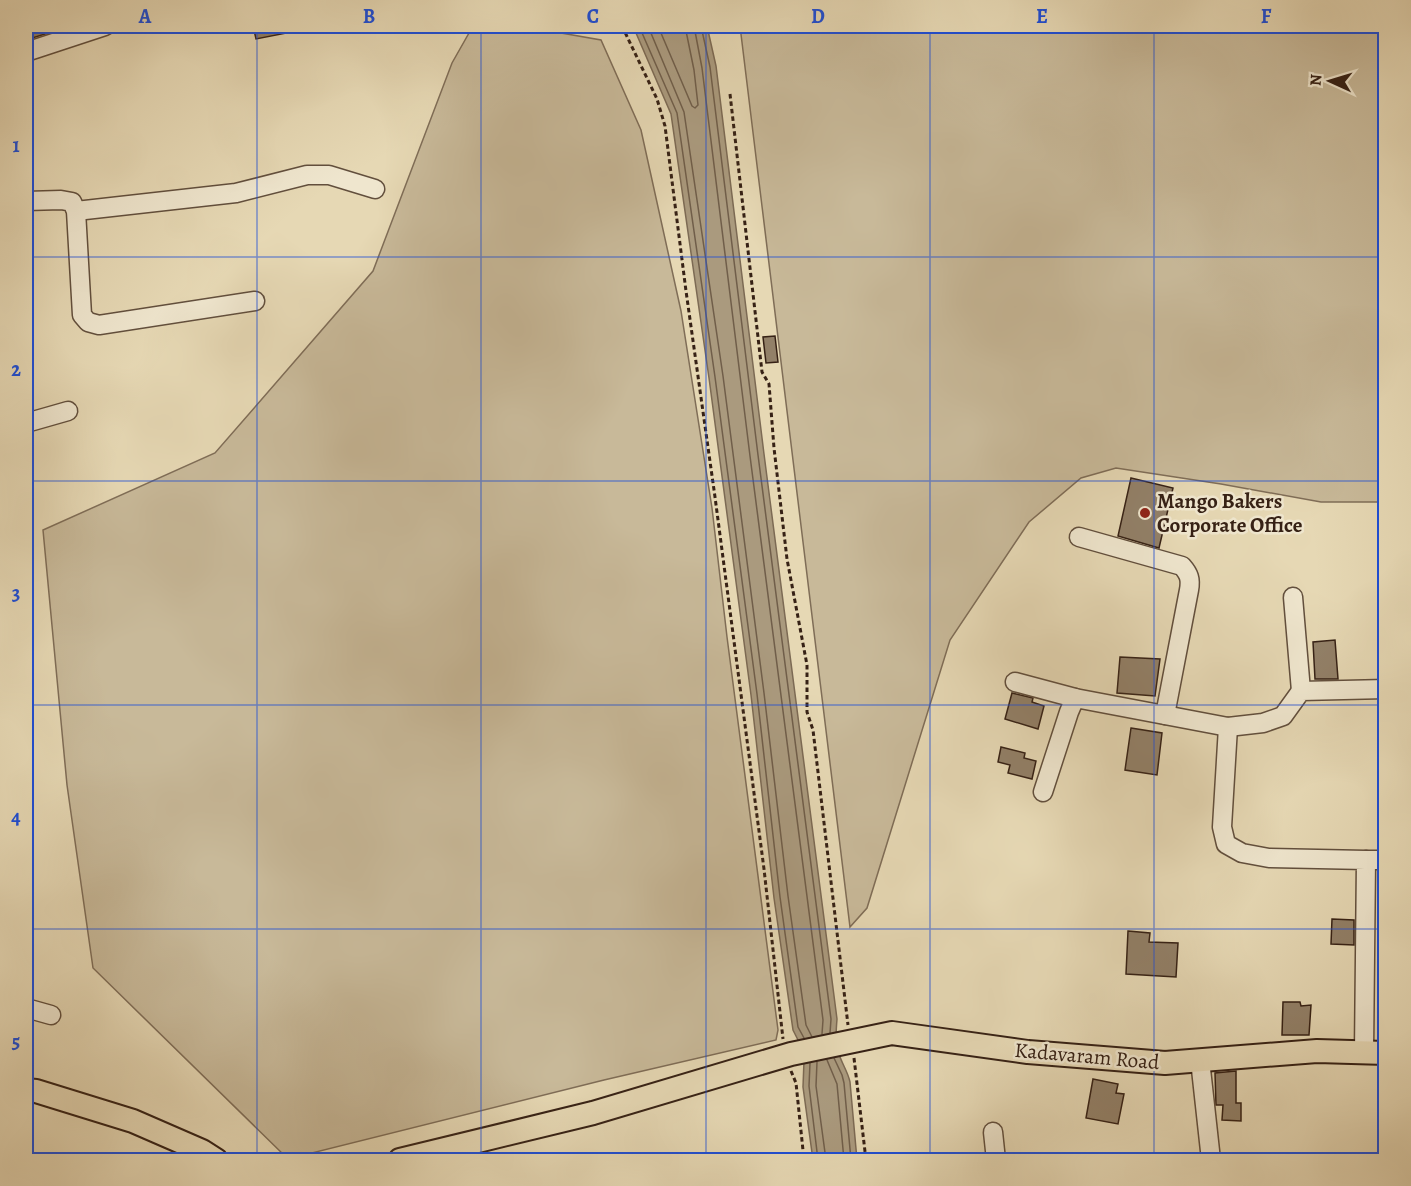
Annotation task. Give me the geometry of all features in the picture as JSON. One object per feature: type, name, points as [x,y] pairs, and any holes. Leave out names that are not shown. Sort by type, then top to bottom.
[{"type":"main road","name":"Kadavaram Road","points":[[400,1161],[593,1113],[788,1055],[892,1033],[1028,1052],[1165,1063],[1317,1051],[1375,1052]]},
{"type":"main road","points":[[26,1090],[36,1091],[133,1121],[202,1151],[216,1161]]},
{"type":"street","points":[[26,52],[105,26]]},
{"type":"street","points":[[76,211],[236,194],[307,175],[329,175],[375,189]]},
{"type":"street","points":[[26,201],[72,202],[76,211],[82,315],[88,322],[99,325],[255,301]]},
{"type":"street","points":[[26,423],[68,411]]},
{"type":"street","points":[[1079,537],[1182,566],[1188,572],[1191,580],[1165,715]]},
{"type":"street","points":[[1015,682],[1075,698],[1228,727],[1263,723],[1283,716],[1301,691],[1293,597]]},
{"type":"street","points":[[1301,691],[1386,689]]},
{"type":"street","points":[[1044,792],[1068,712],[1075,698]]},
{"type":"street","points":[[1228,727],[1222,827],[1226,844],[1242,854],[1269,858],[1386,860]]},
{"type":"street","points":[[1366,860],[1375,1052]]},
{"type":"street","points":[[26,1008],[51,1015]]},
{"type":"street","points":[[1200,1060],[1211,1161]]},
{"type":"street","points":[[993,1132],[996,1161]]},
{"type":"path","points":[[622,26],[657,99],[665,126],[788,1055],[796,1083],[804,1161]]},
{"type":"path","points":[[730,94],[762,372],[769,384],[774,448],[788,559],[807,665],[807,712],[813,730],[848,1042],[856,1072],[867,1161]]},
{"type":"shaded area","points":[[473,26],[521,26],[601,40],[641,130],[681,311],[712,508],[778,1030],[776,1040],[604,1080],[288,1159],[93,968],[67,785],[43,530],[215,453],[373,271],[452,63]]},
{"type":"shaded area","points":[[740,26],[1385,26],[1385,502],[1321,502],[1116,468],[1081,478],[1029,522],[950,640],[867,908],[850,927]]},
{"type":"water","points":[[633,26],[707,26],[716,66],[837,1019],[837,1046],[850,1082],[857,1160],[813,1160],[803,1087],[804,1061],[800,1044],[793,1030],[774,898],[751,695],[671,114]]},
{"type":"building","points":[[28,26],[58,26],[58,30],[29,39]]},
{"type":"building","points":[[253,26],[296,26],[297,31],[256,39]]},
{"type":"building","points":[[775,336],[778,362],[766,363],[763,337]]},
{"type":"building","name":"Mango Bakers Corporate Office","points":[[1131,478],[1173,488],[1159,548],[1118,536]]},
{"type":"building","points":[[1335,640],[1338,679],[1315,679],[1313,642]]},
{"type":"building","points":[[1120,657],[1160,659],[1155,696],[1117,693]]},
{"type":"building","points":[[1012,693],[1033,698],[1032,702],[1044,706],[1038,729],[1005,719]]},
{"type":"building","points":[[1131,728],[1162,733],[1157,775],[1125,770]]},
{"type":"building","points":[[1001,747],[1025,753],[1024,758],[1036,761],[1032,779],[1008,773],[1010,765],[998,762]]},
{"type":"building","points":[[1332,919],[1354,920],[1354,945],[1331,944]]},
{"type":"building","points":[[1128,931],[1150,933],[1149,942],[1178,943],[1176,977],[1126,974]]},
{"type":"building","points":[[1283,1002],[1300,1002],[1301,1006],[1311,1005],[1309,1035],[1282,1035]]},
{"type":"building","points":[[1236,1071],[1236,1103],[1241,1103],[1241,1121],[1222,1120],[1223,1105],[1216,1105],[1215,1073]]},
{"type":"building","points":[[1093,1079],[1118,1084],[1116,1093],[1124,1094],[1118,1124],[1086,1118]]},
{"type":"place","name":"Mango Bakers Corporate Office","points":[[1145,513]]}]
